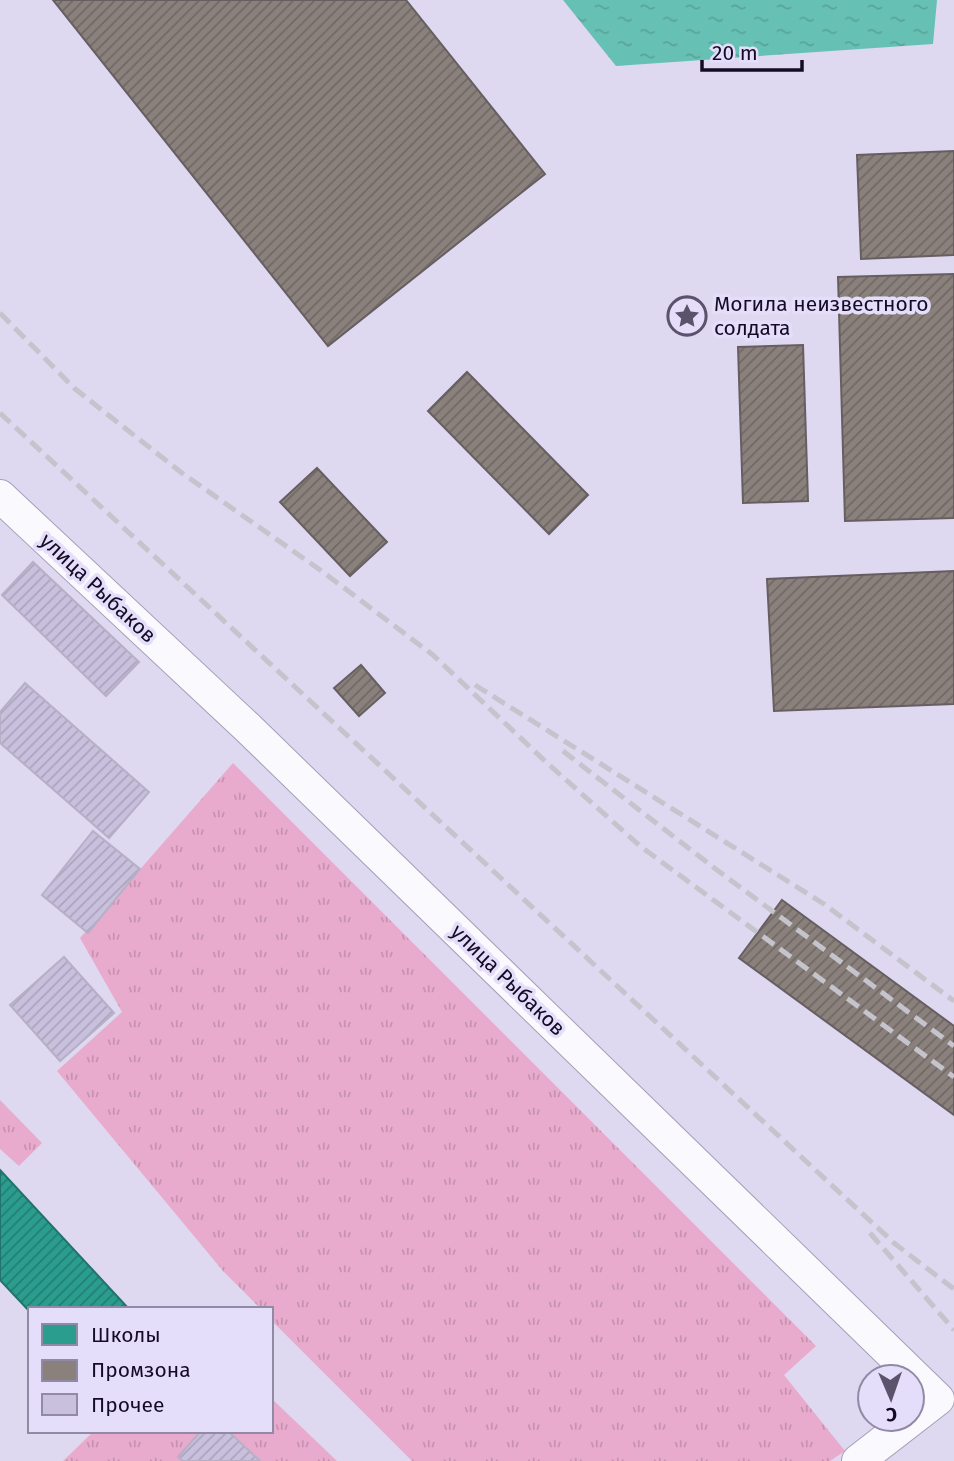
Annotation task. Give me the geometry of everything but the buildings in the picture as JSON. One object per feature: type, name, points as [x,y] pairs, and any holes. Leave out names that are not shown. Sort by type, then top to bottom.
[{"type":"street","name":"улица Рыбаков","points":[[0,496],[247,727],[938,1399],[858,1461]]},
{"type":"green space","points":[[233,763],[816,1346],[784,1375],[845,1451],[830,1461],[412,1461],[273,1322],[273,1307],[259,1307],[223,1271],[57,1071],[122,1012],[80,938]]},
{"type":"green space","points":[[0,1100],[42,1143],[19,1166],[0,1149]]},
{"type":"green space","points":[[273,1400],[337,1461],[63,1461],[92,1433],[273,1433]]},
{"type":"water","points":[[563,0],[937,0],[933,44],[616,66]]},
{"type":"railway","points":[[0,313],[74,388],[182,473],[323,572],[433,655],[640,846],[954,1077]]},
{"type":"railway","points":[[0,413],[894,1243],[954,1289]]},
{"type":"railway","points":[[475,685],[824,904],[954,1001]]},
{"type":"railway","points":[[563,751],[713,867],[954,1046]]},
{"type":"railway","points":[[870,1233],[954,1330]]},
{"type":"place","name":"Могила неизвестного солдата","points":[[687,316]]}]
